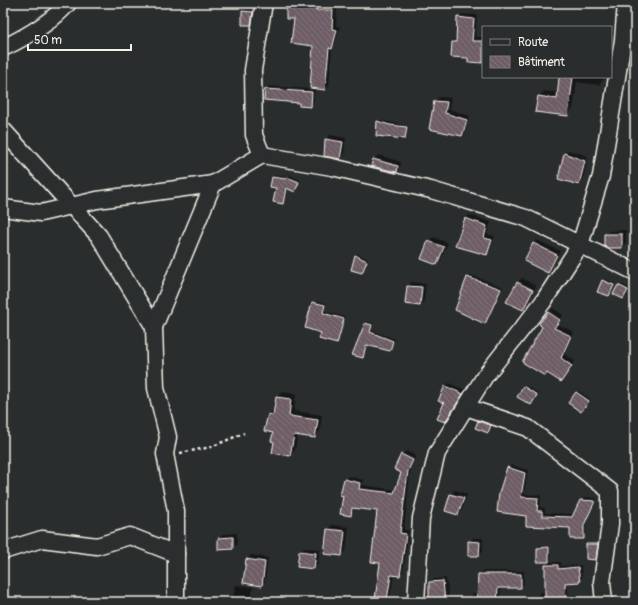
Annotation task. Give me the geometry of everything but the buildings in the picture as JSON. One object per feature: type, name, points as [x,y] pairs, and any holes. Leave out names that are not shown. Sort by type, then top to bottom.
[{"type":"street","points":[[3,48],[26,37],[62,11],[68,3]]},
{"type":"street","points":[[262,155],[254,136],[253,70],[264,3]]},
{"type":"street","points":[[416,602],[420,518],[437,454],[485,376],[543,302],[580,245],[601,176],[623,40],[626,3]]},
{"type":"street","points":[[3,130],[99,236],[154,327]]},
{"type":"street","points":[[3,208],[41,213],[97,200],[213,184],[262,155],[332,167],[431,190],[526,218],[635,272]]},
{"type":"street","points":[[176,602],[176,511],[165,454],[168,437],[156,388],[154,327],[213,184]]},
{"type":"street","points":[[466,407],[528,428],[610,491],[610,524],[602,582],[604,602]]},
{"type":"street","points":[[3,551],[42,538],[97,546],[130,536],[176,554]]},
{"type":"path","points":[[165,454],[211,447],[244,433]]}]
